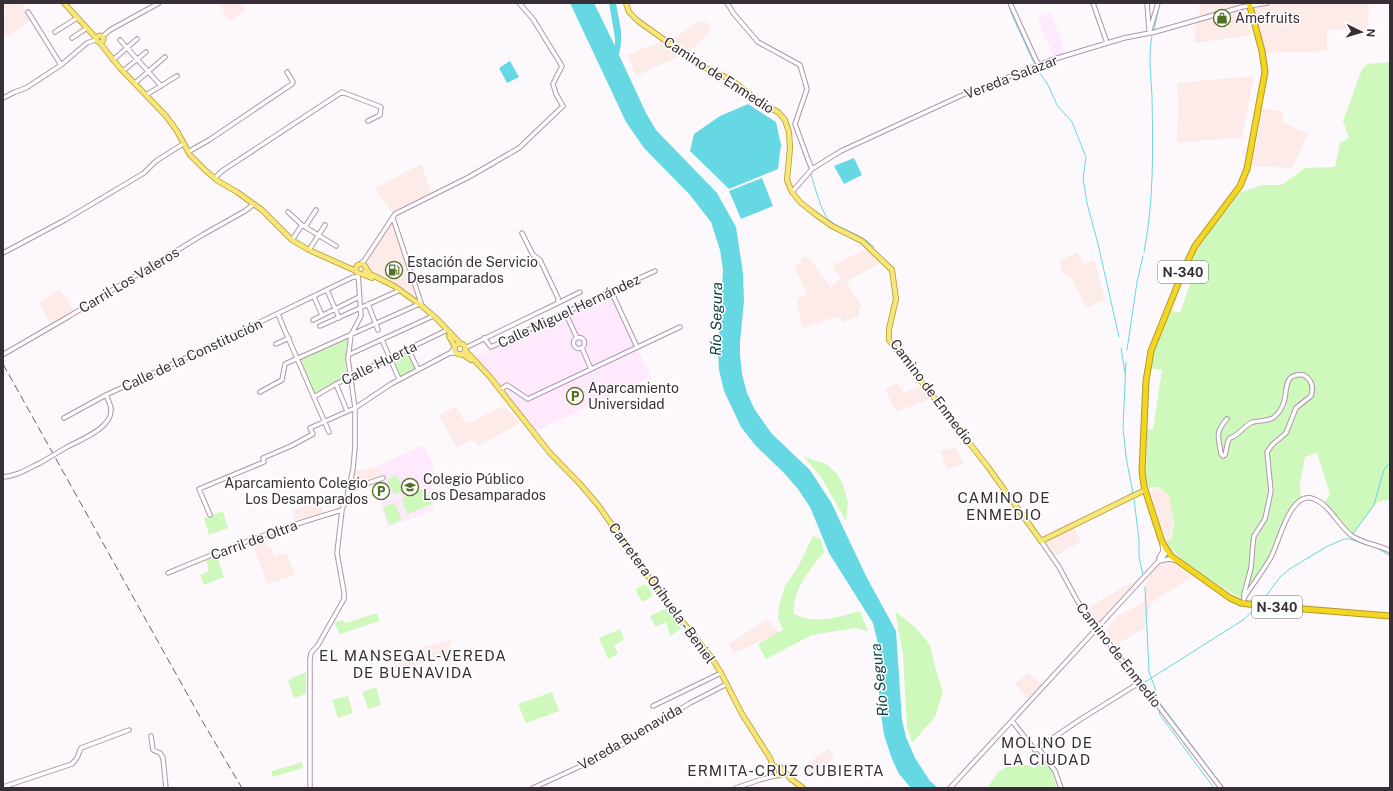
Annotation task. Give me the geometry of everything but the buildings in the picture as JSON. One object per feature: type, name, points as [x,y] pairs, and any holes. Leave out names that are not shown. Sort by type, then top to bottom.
[{"type":"highway","name":"N-340","points":[[1249,5],[1262,52],[1265,72],[1248,165],[1240,186],[1195,246],[1184,269],[1151,351],[1146,376],[1143,430],[1142,471],[1145,490],[1162,542],[1167,552],[1225,595],[1256,605],[1390,616]]},
{"type":"main road","name":"Carretera Orihuela - Beniel","points":[[64,3],[99,40],[123,72],[166,116],[188,152],[205,170],[262,210],[292,240],[309,250],[398,291],[418,304],[445,331],[450,337],[456,351],[472,360],[538,438],[598,505],[658,591],[711,656],[742,714],[778,771],[803,788]]},
{"type":"main road","name":"Camino de Enmedio","points":[[626,3],[629,12],[638,21],[701,66],[732,80],[759,102],[778,112],[785,120],[789,132],[790,148],[787,176],[788,184],[792,192],[800,202],[832,226],[862,241],[892,270],[896,299],[889,328],[889,340],[988,467],[1041,541]]},
{"type":"main road","name":"Carretera Orihuela - Beniel","points":[[345,266],[363,265],[370,274],[394,286],[437,319],[460,343]]},
{"type":"main road","points":[[363,265],[365,272],[359,273],[356,269],[363,265]]},
{"type":"main road","points":[[457,344],[463,344],[465,349],[463,353],[456,351],[457,344]]},
{"type":"main road","name":"Carretera Orihuela - Beniel","points":[[465,349],[538,438]]},
{"type":"main road","points":[[1041,541],[1145,490]]},
{"type":"street","points":[[3,98],[26,88],[61,65],[90,42],[99,40],[110,30],[159,3]]},
{"type":"street","points":[[363,265],[396,214],[469,177],[519,148],[563,106],[556,94],[553,84],[562,66],[533,19],[518,3]]},
{"type":"street","points":[[727,3],[734,14],[758,42],[800,65],[807,89],[795,124],[812,169]]},
{"type":"street","points":[[1010,3],[1032,52],[1040,65]]},
{"type":"street","points":[[1093,3],[1107,43]]},
{"type":"street","points":[[1147,3],[1149,34]]},
{"type":"street","points":[[1149,34],[1158,3]]},
{"type":"street","name":"Vereda Salazar","points":[[792,192],[812,169],[841,151],[969,92],[980,91],[1001,80],[1040,65],[1107,43],[1124,38],[1149,34],[1249,5],[1267,3]]},
{"type":"street","points":[[28,12],[61,65]]},
{"type":"street","points":[[55,32],[77,18]]},
{"type":"street","points":[[72,38],[88,29]]},
{"type":"street","points":[[111,58],[127,48],[137,39]]},
{"type":"street","points":[[120,40],[161,86]]},
{"type":"street","points":[[123,72],[146,52]]},
{"type":"street","points":[[135,83],[165,56]]},
{"type":"street","points":[[188,152],[209,140],[289,87],[293,82],[287,72]]},
{"type":"street","points":[[146,95],[177,76]]},
{"type":"street","points":[[215,178],[222,171],[342,92],[381,107],[380,115],[368,122]]},
{"type":"street","points":[[3,253],[65,220],[144,173],[156,161],[184,144]]},
{"type":"street","name":"Carril Los Valeros","points":[[4,354],[245,211],[254,204]]},
{"type":"street","points":[[292,240],[316,210]]},
{"type":"street","points":[[288,212],[304,226],[336,246]]},
{"type":"street","points":[[260,392],[282,380],[285,364],[376,325],[418,304],[420,297],[409,269],[393,218]]},
{"type":"street","points":[[309,250],[325,224]]},
{"type":"street","points":[[522,233],[533,255],[540,260],[558,298],[558,303]]},
{"type":"street","name":"Calle Miguel Hernández","points":[[465,349],[484,338],[491,347],[655,271]]},
{"type":"street","points":[[310,788],[310,659],[311,654],[318,645],[344,599],[338,553],[342,510],[347,497],[353,469],[355,447],[355,408],[348,355],[351,336],[361,318],[359,273]]},
{"type":"street","name":"Calle de la Constitución","points":[[64,418],[106,395],[314,297],[359,273]]},
{"type":"street","points":[[327,290],[339,318]]},
{"type":"street","points":[[320,326],[398,291]]},
{"type":"street","points":[[611,291],[637,347]]},
{"type":"street","points":[[484,338],[580,292]]},
{"type":"street","points":[[314,297],[322,315]]},
{"type":"street","points":[[312,320],[359,297]]},
{"type":"street","points":[[418,304],[420,297]]},
{"type":"street","points":[[368,304],[378,330]]},
{"type":"street","points":[[565,312],[577,338]]},
{"type":"street","name":"Calle de la Constitución","points":[[278,314],[329,432]]},
{"type":"street","points":[[348,355],[431,317]]},
{"type":"street","points":[[500,390],[507,385],[528,399],[680,327]]},
{"type":"street","name":"Calle Huerta","points":[[314,397],[336,384],[445,331]]},
{"type":"street","points":[[276,344],[288,338]]},
{"type":"street","points":[[577,338],[582,338],[584,340],[584,346],[582,348],[591,369]]},
{"type":"street","points":[[577,338],[574,341],[574,344],[578,348],[582,348]]},
{"type":"street","points":[[382,340],[399,379]]},
{"type":"street","points":[[408,349],[418,369]]},
{"type":"street","points":[[210,515],[199,488],[264,462],[263,458],[313,434],[310,428],[355,408],[399,379],[456,351]]},
{"type":"street","points":[[1226,419],[1218,434],[1221,454],[1223,456],[1225,455],[1230,438],[1240,433],[1249,424],[1253,422],[1271,420],[1277,414],[1284,401],[1285,387],[1290,378],[1294,375],[1304,375],[1310,381],[1312,391],[1311,396],[1296,408],[1286,433],[1272,445],[1267,452],[1271,491],[1265,519],[1254,536],[1252,543],[1251,568],[1242,601]]},
{"type":"street","points":[[336,384],[347,411]]},
{"type":"street","name":"Calle de la Constitución","points":[[3,477],[21,473],[93,433],[107,423],[112,409],[106,395]]},
{"type":"street","points":[[348,490],[383,478]]},
{"type":"street","points":[[1242,601],[1271,557],[1287,516],[1300,500],[1305,498],[1313,498],[1324,505],[1352,535],[1365,542],[1390,551]]},
{"type":"street","name":"Carril de Oltra","points":[[168,573],[282,529],[342,510]]},
{"type":"street","name":"Camino de Enmedio","points":[[1041,541],[1059,567],[1074,596],[1097,628],[1150,698],[1161,708],[1220,788]]},
{"type":"street","points":[[1158,561],[1163,551],[1162,542]]},
{"type":"street","points":[[950,788],[1167,552]]},
{"type":"street","points":[[1158,561],[1169,559],[1176,560]]},
{"type":"street","points":[[653,706],[721,673]]},
{"type":"street","points":[[1012,721],[1035,750],[1139,683]]},
{"type":"street","name":"Vereda Buenavida","points":[[533,788],[607,754],[690,703],[727,684]]},
{"type":"street","points":[[4,787],[72,764],[77,758],[81,748],[129,730]]},
{"type":"street","points":[[151,736],[153,750],[160,753],[163,758],[166,788]]},
{"type":"street","points":[[1038,748],[1055,771],[1061,788]]},
{"type":"street","points":[[736,788],[769,777],[778,771]]},
{"type":"shaded area","points":[[3,3],[27,3],[23,5],[29,21],[9,36],[7,33],[3,35],[3,16],[7,13]]},
{"type":"shaded area","points":[[219,3],[242,3],[246,10],[229,21]]},
{"type":"shaded area","points":[[1199,3],[1242,3],[1252,35],[1194,43],[1196,22],[1200,22]]},
{"type":"shaded area","points":[[1252,3],[1369,3],[1368,29],[1327,30],[1327,51],[1265,53]]},
{"type":"shaded area","points":[[1051,13],[1066,53],[1054,57],[1037,18]]},
{"type":"shaded area","points":[[701,20],[710,25],[712,29],[688,53],[669,41]]},
{"type":"shaded area","points":[[662,41],[682,55],[636,76],[627,55]]},
{"type":"shaded area","points":[[1254,76],[1242,138],[1177,142],[1177,83]]},
{"type":"shaded area","points":[[1263,108],[1284,112],[1282,122],[1308,134],[1292,168],[1252,166]]},
{"type":"shaded area","points":[[421,164],[431,193],[393,214],[375,188]]},
{"type":"shaded area","points":[[393,222],[417,295],[378,277],[370,270],[366,263]]},
{"type":"shaded area","points":[[866,249],[880,263],[846,282],[862,307],[859,310],[859,316],[844,322],[838,316],[802,328],[797,299],[807,294],[795,268],[803,257],[808,257],[831,287],[841,278],[832,266]]},
{"type":"shaded area","points":[[1077,252],[1083,264],[1094,260],[1105,299],[1087,308],[1072,279],[1062,273],[1059,261]]},
{"type":"shaded area","points":[[60,289],[75,313],[52,327],[39,303]]},
{"type":"shaded area","points":[[611,292],[651,377],[536,431],[475,356]]},
{"type":"shaded area","points":[[898,383],[904,393],[922,385],[933,398],[896,412],[885,389]]},
{"type":"shaded area","points":[[456,406],[466,424],[504,406],[520,423],[478,446],[472,439],[457,448],[439,416]]},
{"type":"shaded area","name":"Colegio Público Los Desamparados","points":[[423,445],[433,465],[432,493],[434,510],[388,527],[380,503],[392,498],[378,466]]},
{"type":"shaded area","points":[[955,447],[964,463],[947,469],[940,451]]},
{"type":"shaded area","points":[[378,466],[383,477],[351,486],[355,471]]},
{"type":"shaded area","points":[[1162,487],[1170,492],[1173,526],[1168,543],[1173,562],[1191,577],[1151,603],[1144,628],[1114,646],[1104,632],[1116,617],[1144,602],[1146,583],[1162,552],[1162,532],[1150,490]]},
{"type":"shaded area","points":[[320,502],[324,514],[296,522],[293,510]]},
{"type":"shaded area","points":[[1072,522],[1081,542],[1054,556],[1042,537]]},
{"type":"shaded area","points":[[265,538],[267,547],[271,547],[274,556],[286,553],[296,575],[267,584],[252,542]]},
{"type":"shaded area","points":[[1141,577],[1098,623],[1087,608]]},
{"type":"shaded area","points":[[767,619],[779,633],[733,654],[729,644]]},
{"type":"shaded area","points":[[452,639],[446,656],[405,668],[406,675],[397,678],[393,657]]},
{"type":"shaded area","points":[[1029,673],[1042,685],[1027,699],[1015,683]]},
{"type":"shaded area","points":[[829,748],[834,758],[812,775],[804,767]]},
{"type":"green space","points":[[1390,62],[1390,502],[1388,500],[1377,502],[1353,533],[1324,503],[1330,494],[1317,453],[1305,457],[1300,483],[1301,498],[1286,515],[1273,553],[1242,599],[1212,581],[1190,565],[1172,549],[1167,542],[1171,539],[1174,524],[1169,495],[1158,487],[1149,488],[1146,478],[1147,430],[1153,429],[1162,370],[1150,368],[1153,350],[1171,310],[1180,313],[1192,278],[1186,275],[1203,238],[1241,192],[1263,185],[1281,185],[1305,168],[1335,167],[1340,143],[1349,138],[1343,121],[1362,69],[1367,64]]},
{"type":"green space","points":[[349,338],[345,356],[347,375],[315,394],[300,359]]},
{"type":"green space","points":[[408,351],[416,368],[400,376],[392,358]]},
{"type":"green space","points":[[803,456],[826,464],[837,474],[843,485],[848,502],[846,521],[821,477]]},
{"type":"green space","points":[[397,475],[404,491],[394,495],[387,479]]},
{"type":"green space","points":[[426,488],[432,504],[407,514],[401,498]]},
{"type":"green space","points":[[395,503],[402,520],[389,525],[383,507]]},
{"type":"green space","points":[[223,511],[228,528],[209,535],[204,518]]},
{"type":"green space","points":[[813,536],[821,539],[824,552],[808,573],[799,589],[794,605],[794,614],[810,619],[827,619],[860,611],[868,631],[855,628],[812,635],[766,659],[758,644],[783,630],[778,618],[779,605],[785,586],[798,567]]},
{"type":"green space","points":[[217,556],[224,577],[204,585],[200,575],[209,571],[206,560]]},
{"type":"green space","points":[[646,584],[653,596],[642,602],[635,589]]},
{"type":"green space","points":[[667,608],[681,629],[670,636],[666,622],[655,627],[650,616]]},
{"type":"green space","points":[[895,611],[917,629],[930,645],[943,692],[935,717],[912,743],[907,727],[903,654]]},
{"type":"green space","points":[[377,613],[380,621],[340,634],[334,622],[342,620],[346,623]]},
{"type":"green space","points":[[620,629],[624,640],[614,645],[618,654],[608,659],[599,638]]},
{"type":"green space","points":[[306,672],[306,694],[294,698],[288,680]]},
{"type":"green space","points":[[376,687],[381,705],[368,709],[362,692]]},
{"type":"green space","points":[[552,692],[559,711],[526,723],[518,704]]},
{"type":"green space","points":[[348,696],[353,713],[338,718],[332,700]]},
{"type":"green space","points":[[1045,759],[1052,772],[1057,788],[987,788],[998,773],[1004,768],[1026,765],[1034,769]]},
{"type":"green space","points":[[302,762],[303,768],[272,777],[272,771]]},
{"type":"water","name":"Río Segura","points":[[570,3],[594,3],[615,46],[609,3],[616,3],[621,31],[619,55],[646,113],[656,130],[717,193],[736,227],[743,273],[744,300],[740,355],[742,374],[747,393],[755,410],[772,434],[810,470],[831,502],[866,576],[896,631],[902,720],[906,737],[915,758],[930,781],[938,788],[911,788],[899,774],[884,735],[879,699],[879,648],[873,623],[829,553],[810,507],[798,489],[755,445],[741,427],[724,391],[719,370],[718,351],[723,270],[720,250],[711,222],[690,195],[644,148],[626,122]]},
{"type":"water","points":[[510,61],[519,77],[507,83],[499,68]]},
{"type":"water","points":[[748,104],[776,122],[781,145],[778,169],[729,189],[690,151],[694,134],[720,116]]},
{"type":"water","points":[[854,158],[862,175],[844,184],[834,166]]},
{"type":"water","points":[[762,178],[773,206],[741,219],[729,191]]},
{"type":"waterway","points":[[1008,3],[1035,65]]},
{"type":"waterway","points":[[1154,30],[1160,3]]},
{"type":"waterway","points":[[735,17],[747,32]]},
{"type":"waterway","points":[[749,34],[756,42]]},
{"type":"waterway","points":[[1144,252],[1150,213],[1152,174],[1153,136],[1150,59],[1152,36]]},
{"type":"waterway","points":[[759,44],[766,48]]},
{"type":"waterway","points":[[1037,69],[1048,85],[1057,105],[1072,122],[1086,157],[1083,179],[1087,203],[1119,337]]},
{"type":"waterway","points":[[803,152],[809,168]]},
{"type":"waterway","points":[[811,174],[826,217],[834,224],[857,235],[874,247]]},
{"type":"waterway","points":[[1127,350],[1137,282],[1143,256]]},
{"type":"waterway","points":[[1121,348],[1125,373]]},
{"type":"waterway","points":[[1126,362],[1123,427],[1126,457],[1133,493]]},
{"type":"waterway","points":[[1353,534],[1374,505],[1384,470],[1390,462]]},
{"type":"waterway","points":[[1134,499],[1139,540],[1139,557],[1143,575]]},
{"type":"waterway","points":[[1261,603],[1280,577],[1288,570],[1326,547],[1344,539],[1350,539],[1377,548],[1390,556]]},
{"type":"waterway","points":[[1145,587],[1149,672],[1155,688],[1157,699]]},
{"type":"waterway","points":[[1145,682],[1243,620],[1257,607]]},
{"type":"waterway","points":[[1153,696],[1224,788]]},
{"type":"waterway","points":[[1159,709],[1160,715],[1214,788]]},
{"type":"railway","points":[[3,364],[204,724],[242,788]]},
{"type":"place","name":"Amefruits","points":[[1222,18]]},
{"type":"place","name":"Estación de Servicio Desamparados","points":[[394,270]]},
{"type":"place","name":"Aparcamiento Universidad","points":[[575,396]]},
{"type":"place","name":"Colegio Público Los Desamparados","points":[[410,487]]},
{"type":"place","name":"Aparcamiento Colegio Los Desamparados","points":[[381,491]]},
{"type":"district","name":"CAMINO DE ENMEDIO","points":[[1004,506]]},
{"type":"district","name":"EL MANSEGAL-VEREDA DE BUENAVIDA","points":[[413,664]]},
{"type":"district","name":"MOLINO DE LA CIUDAD","points":[[1047,750]]},
{"type":"district","name":"ERMITA-CRUZ CUBIERTA","points":[[786,770]]}]
